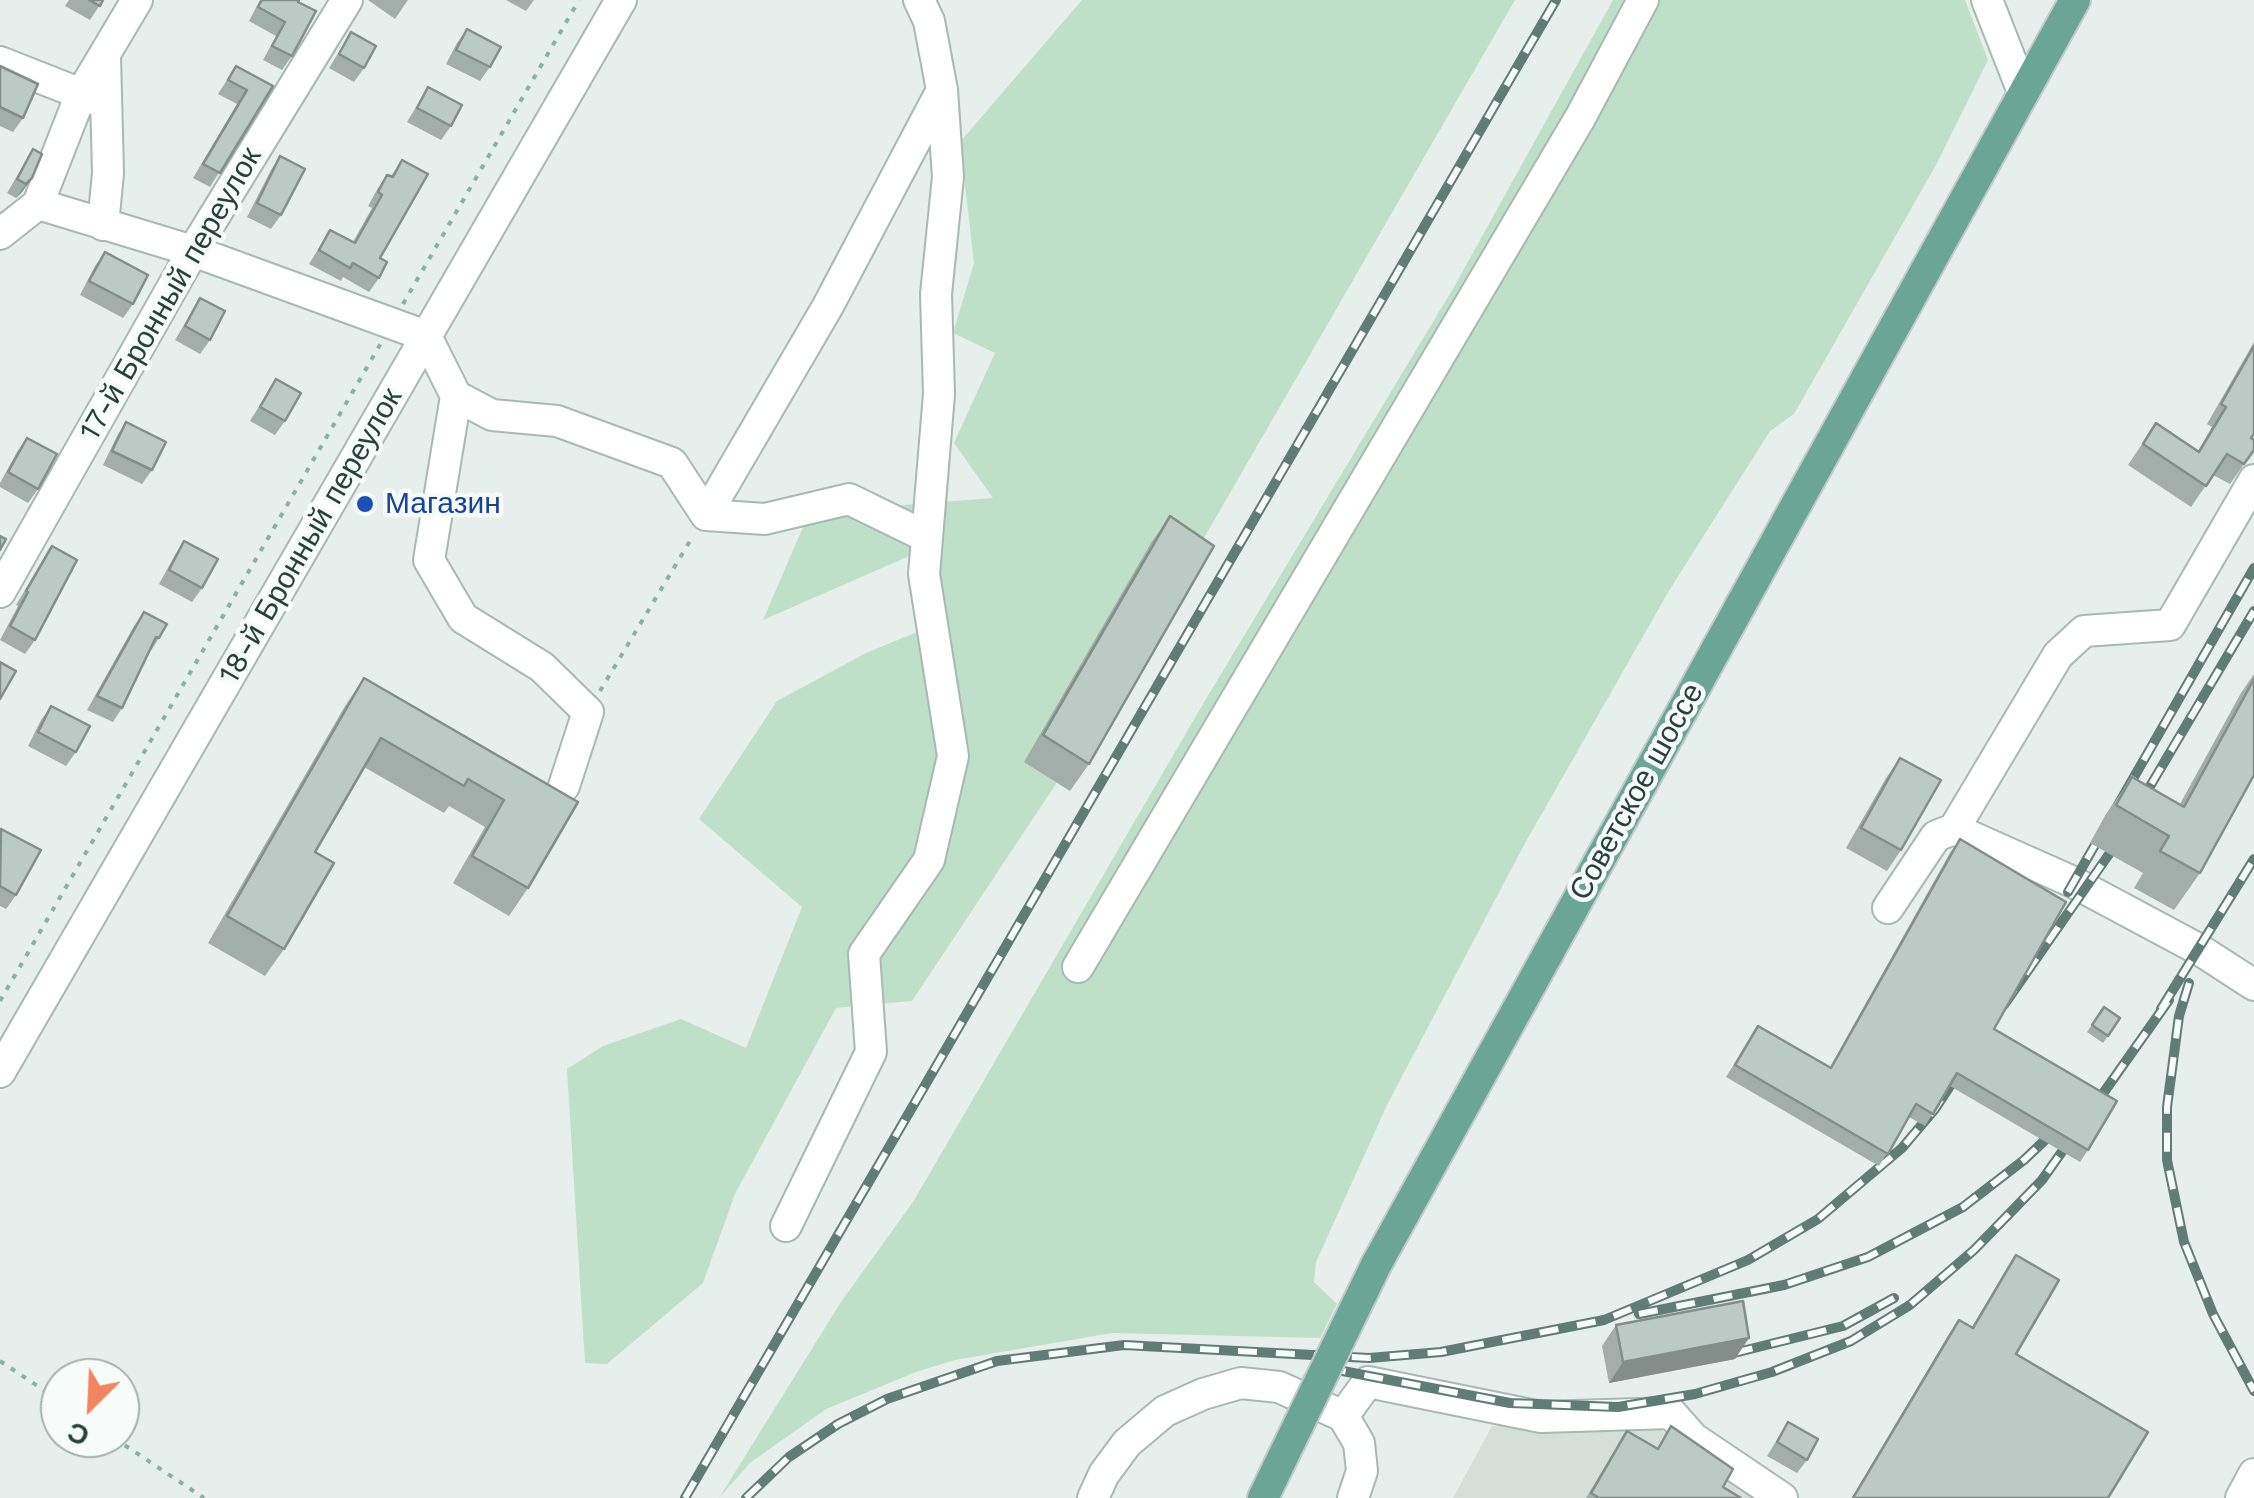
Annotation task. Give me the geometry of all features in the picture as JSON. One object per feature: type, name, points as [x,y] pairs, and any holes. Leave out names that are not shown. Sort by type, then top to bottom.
[{"type":"main road","name":"Советское шоссе","points":[[1262,1498],[1376,1266],[2075,0]]},
{"type":"street","points":[[0,234],[38,204],[94,99],[105,56],[137,0]]},
{"type":"street","name":"17-й Бронный переулок","points":[[0,592],[193,251],[347,0]]},
{"type":"street","name":"18-й Бронный переулок","points":[[0,1072],[621,0]]},
{"type":"street","points":[[1078,967],[1580,118],[1642,0]]},
{"type":"street","points":[[1987,0],[2023,92]]},
{"type":"street","points":[[786,1226],[872,1052],[864,954],[929,860],[953,756],[924,574],[939,394],[936,294],[948,177],[942,90],[930,7]]},
{"type":"street","points":[[0,62],[94,99]]},
{"type":"street","points":[[706,515],[828,306],[942,90]]},
{"type":"street","points":[[94,99],[103,226]]},
{"type":"street","points":[[38,204],[193,251],[426,336],[456,396],[492,415],[557,421],[672,462],[706,515]]},
{"type":"street","points":[[456,396],[429,560],[464,618],[542,667],[588,712],[564,786]]},
{"type":"street","points":[[1888,908],[1936,836],[1954,829],[2058,655],[2084,631],[2170,625],[2254,480]]},
{"type":"street","points":[[706,515],[765,520],[850,500],[927,537]]},
{"type":"street","points":[[1954,829],[2073,882],[2200,950],[2254,986]]},
{"type":"street","points":[[1342,1416],[1368,1382],[1541,1418],[1671,1413],[1693,1438],[1782,1498]]},
{"type":"street","points":[[1092,1498],[1126,1444],[1164,1411],[1240,1383],[1279,1386],[1342,1416],[1359,1443],[1362,1471],[1353,1498]]},
{"type":"street","points":[[2241,1498],[2254,1474]]},
{"type":"path","points":[[0,1001],[579,0]]},
{"type":"path","points":[[588,712],[706,515]]},
{"type":"path","points":[[0,1361],[40,1388]]},
{"type":"path","points":[[140,1455],[204,1498]]},
{"type":"shaded area","points":[[1644,1420],[1756,1485],[1771,1498],[1453,1498],[1492,1426]]},
{"type":"green space","points":[[1082,0],[1515,0],[1101,716],[912,1001],[836,1008],[735,1194],[703,1283],[607,1364],[585,1363],[567,1069],[603,1046],[681,1019],[746,1048],[802,907],[699,819],[777,701],[866,653],[944,621],[930,547],[763,620],[806,520],[839,510],[993,498],[954,443],[995,353],[953,333],[974,263],[960,142]]},
{"type":"green space","points":[[1613,0],[1965,0],[1988,60],[1936,165],[1794,414],[1770,431],[1670,589],[1524,845],[1388,1103],[1316,1262],[1314,1282],[1337,1304],[1320,1338],[1112,1333],[955,1360],[826,1409],[750,1463],[719,1498],[841,1302],[913,1202],[1203,704],[1454,287]]},
{"type":"building","points":[[262,0],[299,0],[316,11],[292,56],[272,46],[285,22],[258,7]]},
{"type":"building","points":[[467,29],[501,47],[490,67],[456,50]]},
{"type":"building","points":[[351,32],[376,46],[364,68],[339,54]]},
{"type":"building","points":[[0,66],[38,84],[23,118],[0,107]]},
{"type":"building","points":[[236,66],[273,86],[220,173],[203,164],[247,90],[228,80]]},
{"type":"building","points":[[428,87],[462,105],[451,126],[417,108]]},
{"type":"building","points":[[33,149],[42,154],[26,184],[17,179]]},
{"type":"building","points":[[280,156],[305,169],[281,215],[257,203]]},
{"type":"building","points":[[402,160],[428,174],[380,258],[387,262],[379,278],[353,263],[350,268],[319,250],[330,230],[355,243],[382,195],[378,192],[387,175],[393,177]]},
{"type":"building","points":[[105,252],[148,275],[133,304],[89,281]]},
{"type":"building","points":[[200,298],[225,311],[210,340],[185,326]]},
{"type":"building","points":[[2254,346],[2254,450],[2244,464],[2227,454],[2206,486],[2143,444],[2156,423],[2199,452],[2226,407],[2221,404]]},
{"type":"building","points":[[276,379],[301,393],[285,421],[260,407]]},
{"type":"building","points":[[126,422],[166,442],[152,470],[112,451]]},
{"type":"building","points":[[27,438],[57,454],[38,489],[8,472]]},
{"type":"building","points":[[1170,516],[1214,546],[1089,764],[1043,735]]},
{"type":"building","points":[[184,541],[218,559],[202,588],[169,570]]},
{"type":"building","points":[[52,546],[77,560],[35,640],[10,626]]},
{"type":"building","points":[[144,612],[167,624],[156,637],[122,708],[97,696]]},
{"type":"building","points":[[0,662],[16,671],[0,699]]},
{"type":"building","points":[[364,678],[578,802],[528,888],[472,856],[504,800],[468,779],[464,786],[381,738],[315,852],[334,863],[284,949],[227,916]]},
{"type":"building","points":[[2254,679],[2254,775],[2200,873],[2160,851],[2169,836],[2116,805],[2132,777],[2184,807]]},
{"type":"building","points":[[51,706],[90,726],[76,752],[38,732]]},
{"type":"building","points":[[1900,758],[1941,780],[1901,850],[1861,828]]},
{"type":"building","points":[[1,829],[41,850],[16,895],[0,886]]},
{"type":"building","points":[[1960,839],[2066,902],[1994,1029],[2117,1101],[2088,1150],[1957,1073],[1933,1114],[1916,1104],[1888,1154],[1735,1065],[1758,1026],[1831,1068]]},
{"type":"building","points":[[2104,1007],[2120,1018],[2108,1036],[2092,1025]]},
{"type":"building","points":[[2016,1255],[2059,1280],[2016,1354],[2148,1432],[2108,1498],[1853,1498],[1959,1320],[1973,1328]]},
{"type":"building","points":[[1743,1301],[1749,1338],[1623,1362],[1616,1325]]},
{"type":"building","points":[[1788,1422],[1818,1439],[1807,1460],[1777,1442]]},
{"type":"building","points":[[1671,1426],[1733,1469],[1723,1487],[1741,1498],[1599,1498],[1591,1493],[1627,1431],[1658,1449]]},
{"type":"railway","points":[[685,1498],[1556,0]]},
{"type":"railway","points":[[2068,892],[2254,568]]},
{"type":"railway","points":[[2004,1005],[2114,847],[2254,611]]},
{"type":"railway","points":[[2161,1009],[2254,859]]},
{"type":"railway","points":[[2189,983],[2179,1016],[2167,1107],[2167,1160],[2184,1242],[2213,1314],[2254,1391]]},
{"type":"railway","points":[[1327,1368],[1510,1403],[1618,1407],[1695,1394],[1772,1372],[1851,1341],[1910,1305],[1974,1250],[2042,1180],[2169,1000]]},
{"type":"railway","points":[[746,1498],[789,1457],[838,1424],[887,1399],[997,1361],[1124,1345],[1369,1358],[1441,1352],[1604,1320],[1748,1260],[1818,1219],[1902,1148],[1935,1109],[1965,1063]]},
{"type":"railway","points":[[1639,1314],[1784,1285],[1868,1257],[1963,1207],[2024,1160],[2063,1123]]},
{"type":"railway","points":[[1734,1353],[1843,1326],[1894,1298]]},
{"type":"place","name":"Магазин","points":[[365,504]]}]
